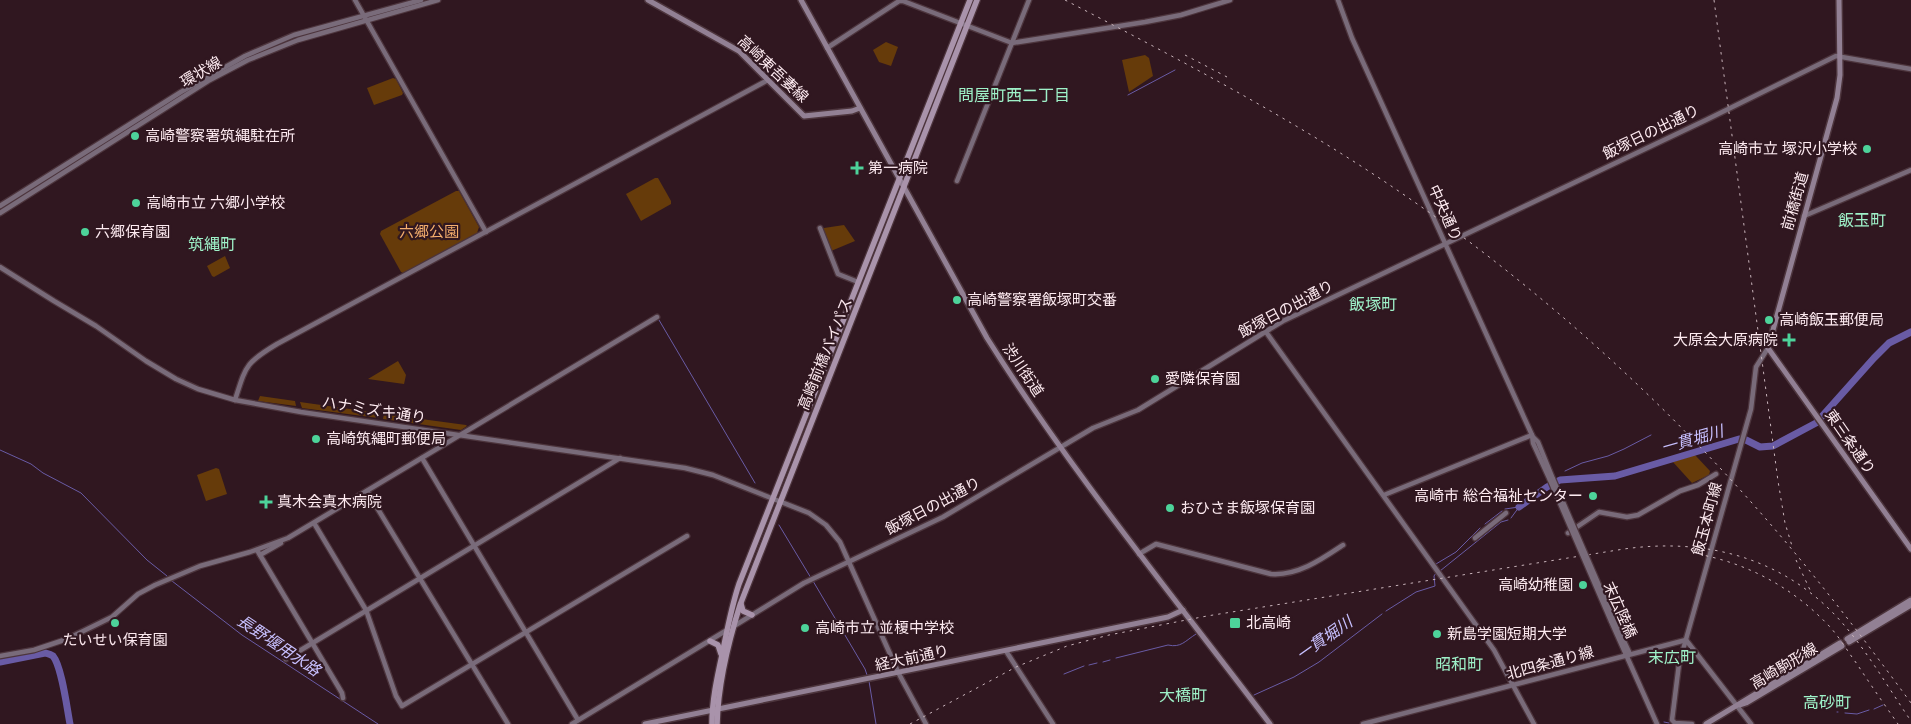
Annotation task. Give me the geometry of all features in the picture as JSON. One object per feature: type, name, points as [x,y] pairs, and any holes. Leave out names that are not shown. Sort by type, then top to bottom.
[{"type":"highway","name":"高崎前橋バイパス","points":[[712,724],[733,627],[777,499],[858,282],[970,0]]},
{"type":"highway","name":"高崎前橋バイパス","points":[[718,724],[715,710],[722,656],[739,584],[777,499],[904,187],[977,0]]},
{"type":"highway","points":[[741,602],[743,612],[752,615]]},
{"type":"highway","points":[[710,641],[718,645],[722,656]]},
{"type":"main road","name":"高崎東吾妻線","points":[[648,0],[734,47],[804,116],[852,111],[860,108]]},
{"type":"main road","name":"渋川街道","points":[[801,0],[987,338],[1009,372],[1139,554],[1270,724]]},
{"type":"main road","name":"前橋街道","points":[[1768,348],[1835,105],[1839,79],[1839,0]]},
{"type":"main road","name":"東三条通り","points":[[1768,348],[1911,549]]},
{"type":"main road","points":[[1911,600],[1848,640],[1911,605]]},
{"type":"main road","name":"経大前通り","points":[[645,724],[899,674],[1168,617],[1183,610]]},
{"type":"main road","name":"高崎駒形線","points":[[1706,724],[1744,700],[1841,645]]},
{"type":"street","points":[[354,0],[486,232]]},
{"type":"street","name":"環状線","points":[[0,206],[181,92],[245,56],[294,35],[421,0]]},
{"type":"street","name":"環状線","points":[[0,213],[225,71],[298,40],[438,0]]},
{"type":"street","points":[[957,181],[1029,0]]},
{"type":"street","points":[[827,48],[899,1],[1012,43],[1181,15],[1230,0]]},
{"type":"street","name":"中央通り","points":[[1338,0],[1356,46],[1532,435]]},
{"type":"street","name":"飯塚日の出通り","points":[[572,724],[804,583],[943,517],[1093,428],[1138,410],[1283,321],[1706,120],[1836,56],[1839,57]]},
{"type":"street","points":[[1839,57],[1911,69]]},
{"type":"street","points":[[235,400],[244,371],[255,357],[768,80]]},
{"type":"street","points":[[1804,216],[1911,170]]},
{"type":"street","points":[[820,228],[838,274],[858,282]]},
{"type":"street","name":"ハナミズキ通り","points":[[0,267],[96,326],[175,379],[198,389],[235,400],[301,412],[685,468],[713,475],[809,513],[826,525],[840,542],[899,674],[926,724]]},
{"type":"street","points":[[260,555],[657,316]]},
{"type":"street","points":[[1266,332],[1494,650],[1534,724]]},
{"type":"street","name":"飯玉本町線","points":[[1692,724],[1675,723],[1672,720],[1679,664],[1742,440],[1753,397],[1756,367],[1768,348]]},
{"type":"street","points":[[1384,495],[1532,435]]},
{"type":"street","name":"末広陸橋","points":[[1532,435],[1533,444],[1613,620],[1625,653],[1628,655]]},
{"type":"street","points":[[422,458],[578,720]]},
{"type":"street","points":[[286,659],[620,458]]},
{"type":"street","points":[[1568,534],[1599,512],[1627,517],[1642,514],[1680,491],[1698,485],[1716,474]]},
{"type":"street","points":[[368,491],[508,724]]},
{"type":"street","points":[[1475,538],[1506,513]]},
{"type":"street","points":[[314,523],[366,610],[396,696],[402,706],[687,536]]},
{"type":"street","points":[[0,656],[34,650],[67,639],[112,617],[138,594],[156,584],[200,566],[257,550],[288,538]]},
{"type":"street","points":[[1139,554],[1156,544],[1272,574],[1285,575],[1314,563],[1343,545]]},
{"type":"street","points":[[257,550],[342,693],[343,698]]},
{"type":"street","points":[[1658,724],[1628,655],[1686,640],[1751,724]]},
{"type":"street","points":[[1006,651],[1053,724]]},
{"type":"street","name":"北四条通り線","points":[[1363,724],[1628,655]]},
{"type":"green space","points":[[886,42],[898,47],[891,66],[879,62],[873,50]]},
{"type":"green space","points":[[1145,55],[1149,58],[1153,76],[1129,92],[1122,60]]},
{"type":"green space","points":[[393,78],[396,79],[403,93],[402,95],[374,105],[367,88]]},
{"type":"green space","points":[[658,178],[671,204],[641,221],[626,194]]},
{"type":"green space","name":"六郷公園","points":[[459,191],[479,227],[477,233],[403,273],[401,272],[380,234],[381,231]]},
{"type":"green space","points":[[844,225],[855,241],[831,251],[822,230],[824,228]]},
{"type":"green space","points":[[225,256],[230,268],[214,277],[212,276],[207,266]]},
{"type":"green space","points":[[398,361],[406,375],[404,384],[368,379]]},
{"type":"green space","points":[[260,396],[295,401],[296,406],[258,401]]},
{"type":"green space","points":[[300,402],[378,413],[378,418],[302,408]]},
{"type":"green space","points":[[384,414],[467,426],[461,430],[383,419]]},
{"type":"green space","points":[[1695,455],[1710,471],[1709,475],[1692,483],[1673,462]]},
{"type":"green space","points":[[216,468],[219,469],[227,494],[206,501],[197,475]]},
{"type":"waterway","points":[[1128,95],[1175,70]]},
{"type":"waterway","points":[[659,320],[755,483]]},
{"type":"waterway","name":"一貫堀川","points":[[1519,507],[1560,480],[1615,476],[1739,439],[1746,440],[1760,447],[1773,446],[1816,423],[1889,343],[1911,332]]},
{"type":"waterway","points":[[1565,471],[1582,463],[1608,456],[1651,435]]},
{"type":"waterway","name":"長野堰用水路","points":[[0,450],[31,464],[43,473],[81,493],[147,560],[167,576]]},
{"type":"waterway","points":[[1505,509],[1519,507]]},
{"type":"waterway","name":"一貫堀川","points":[[1511,518],[1519,507]]},
{"type":"waterway","points":[[1485,524],[1502,511]]},
{"type":"waterway","name":"一貫堀川","points":[[1440,571],[1501,522],[1508,520]]},
{"type":"waterway","points":[[779,525],[811,578]]},
{"type":"waterway","points":[[1436,564],[1456,552],[1480,528]]},
{"type":"waterway","name":"一貫堀川","points":[[1386,611],[1416,592],[1435,586],[1434,576],[1436,573]]},
{"type":"waterway","name":"長野堰用水路","points":[[172,581],[242,635],[378,724]]},
{"type":"waterway","points":[[813,581],[865,669],[868,678]]},
{"type":"waterway","name":"一貫堀川","points":[[1254,695],[1294,677],[1319,662],[1382,614]]},
{"type":"waterway","name":"一貫堀川","points":[[1116,658],[1168,645],[1180,645],[1196,634]]},
{"type":"waterway","points":[[0,662],[45,653],[53,656],[62,678],[70,724]]},
{"type":"waterway","name":"一貫堀川","points":[[1103,662],[1110,660]]},
{"type":"waterway","name":"一貫堀川","points":[[1089,665],[1097,663]]},
{"type":"waterway","name":"一貫堀川","points":[[1064,674],[1084,666]]},
{"type":"waterway","points":[[869,681],[876,724]]},
{"type":"waterway","points":[[1874,709],[1883,705]]},
{"type":"waterway","points":[[1845,713],[1857,714],[1869,710]]},
{"type":"waterway","name":"長野堰用水路","points":[[1664,722],[1669,723]]},
{"type":"railway","points":[[1065,0],[1218,81],[1293,124],[1367,170],[1481,250],[1535,294],[1640,387],[1738,487],[1817,580],[1911,703]]},
{"type":"railway","points":[[1714,0],[1778,481],[1785,523],[1792,546]]},
{"type":"railway","points":[[1185,55],[1227,77]]},
{"type":"railway","points":[[910,724],[1016,667],[1067,646],[1109,635],[1207,616],[1624,549],[1653,546],[1682,546],[1738,556],[1765,566],[1790,579],[1814,595],[1847,628],[1911,721]]},
{"type":"railway","points":[[1691,553],[1730,562],[1749,569],[1784,588],[1816,613],[1834,631],[1898,724]]},
{"type":"railway","points":[[1796,560],[1811,592]]},
{"type":"place","name":"高崎警察署筑縄駐在所","points":[[135,136]]},
{"type":"place","name":"高崎市立 塚沢小学校","points":[[1867,149]]},
{"type":"place","name":"第一病院","points":[[857,168]]},
{"type":"place","name":"高崎市立 六郷小学校","points":[[136,203]]},
{"type":"place","name":"六郷保育園","points":[[85,232]]},
{"type":"place","name":"高崎警察署飯塚町交番","points":[[957,300]]},
{"type":"place","name":"高崎飯玉郵便局","points":[[1769,320]]},
{"type":"place","name":"大原会大原病院","points":[[1789,340]]},
{"type":"place","name":"愛隣保育園","points":[[1155,379]]},
{"type":"place","name":"高崎筑縄町郵便局","points":[[316,439]]},
{"type":"place","name":"高崎市 総合福祉センター","points":[[1593,496]]},
{"type":"place","name":"真木会真木病院","points":[[266,502]]},
{"type":"place","name":"おひさま飯塚保育園","points":[[1170,508]]},
{"type":"place","name":"高崎幼稚園","points":[[1583,585]]},
{"type":"place","name":"たいせい保育園","points":[[115,623]]},
{"type":"place","name":"北高崎","points":[[1235,623]]},
{"type":"place","name":"高崎市立 並榎中学校","points":[[805,628]]},
{"type":"place","name":"新島学園短期大学","points":[[1437,634]]},
{"type":"district","name":"問屋町西二丁目","points":[[1014,95]]},
{"type":"district","name":"飯玉町","points":[[1862,220]]},
{"type":"district","name":"筑縄町","points":[[212,244]]},
{"type":"district","name":"飯塚町","points":[[1373,304]]},
{"type":"district","name":"末広町","points":[[1672,657]]},
{"type":"district","name":"昭和町","points":[[1459,664]]},
{"type":"district","name":"大橋町","points":[[1183,695]]},
{"type":"district","name":"高砂町","points":[[1827,702]]}]
